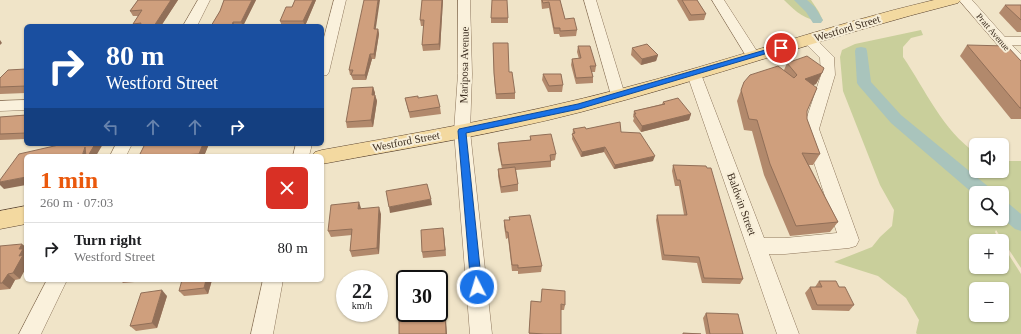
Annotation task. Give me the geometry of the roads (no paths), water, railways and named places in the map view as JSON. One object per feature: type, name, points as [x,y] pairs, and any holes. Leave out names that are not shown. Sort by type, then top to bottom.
[{"type":"main road","name":"Westford Street","points":[[324,157],[462,131],[579,106],[809,40],[899,5],[953,0]]},
{"type":"main road","points":[[0,220],[24,215]]},
{"type":"street","points":[[191,24],[204,0]]},
{"type":"street","points":[[324,64],[340,0]]},
{"type":"street","name":"Mariposa Avenue","points":[[464,0],[465,74],[462,131],[481,334]]},
{"type":"street","points":[[590,0],[618,95]]},
{"type":"street","points":[[718,0],[753,56]]},
{"type":"street","name":"Pratt Avenue","points":[[965,0],[1021,63]]},
{"type":"street","points":[[757,246],[785,246],[850,240],[811,128],[828,75],[827,57],[809,40]]},
{"type":"street","points":[[1001,40],[1021,41]]},
{"type":"street","name":"Baldwin Street","points":[[694,74],[788,334]]},
{"type":"street","points":[[0,106],[24,105]]},
{"type":"street","points":[[30,334],[56,282]]},
{"type":"street","points":[[262,334],[272,282]]},
{"type":"waterway","points":[[800,0],[811,10],[817,20]]},
{"type":"waterway","points":[[861,51],[864,83],[896,119],[976,186]]},
{"type":"waterway","points":[[1009,214],[1021,224]]}]
